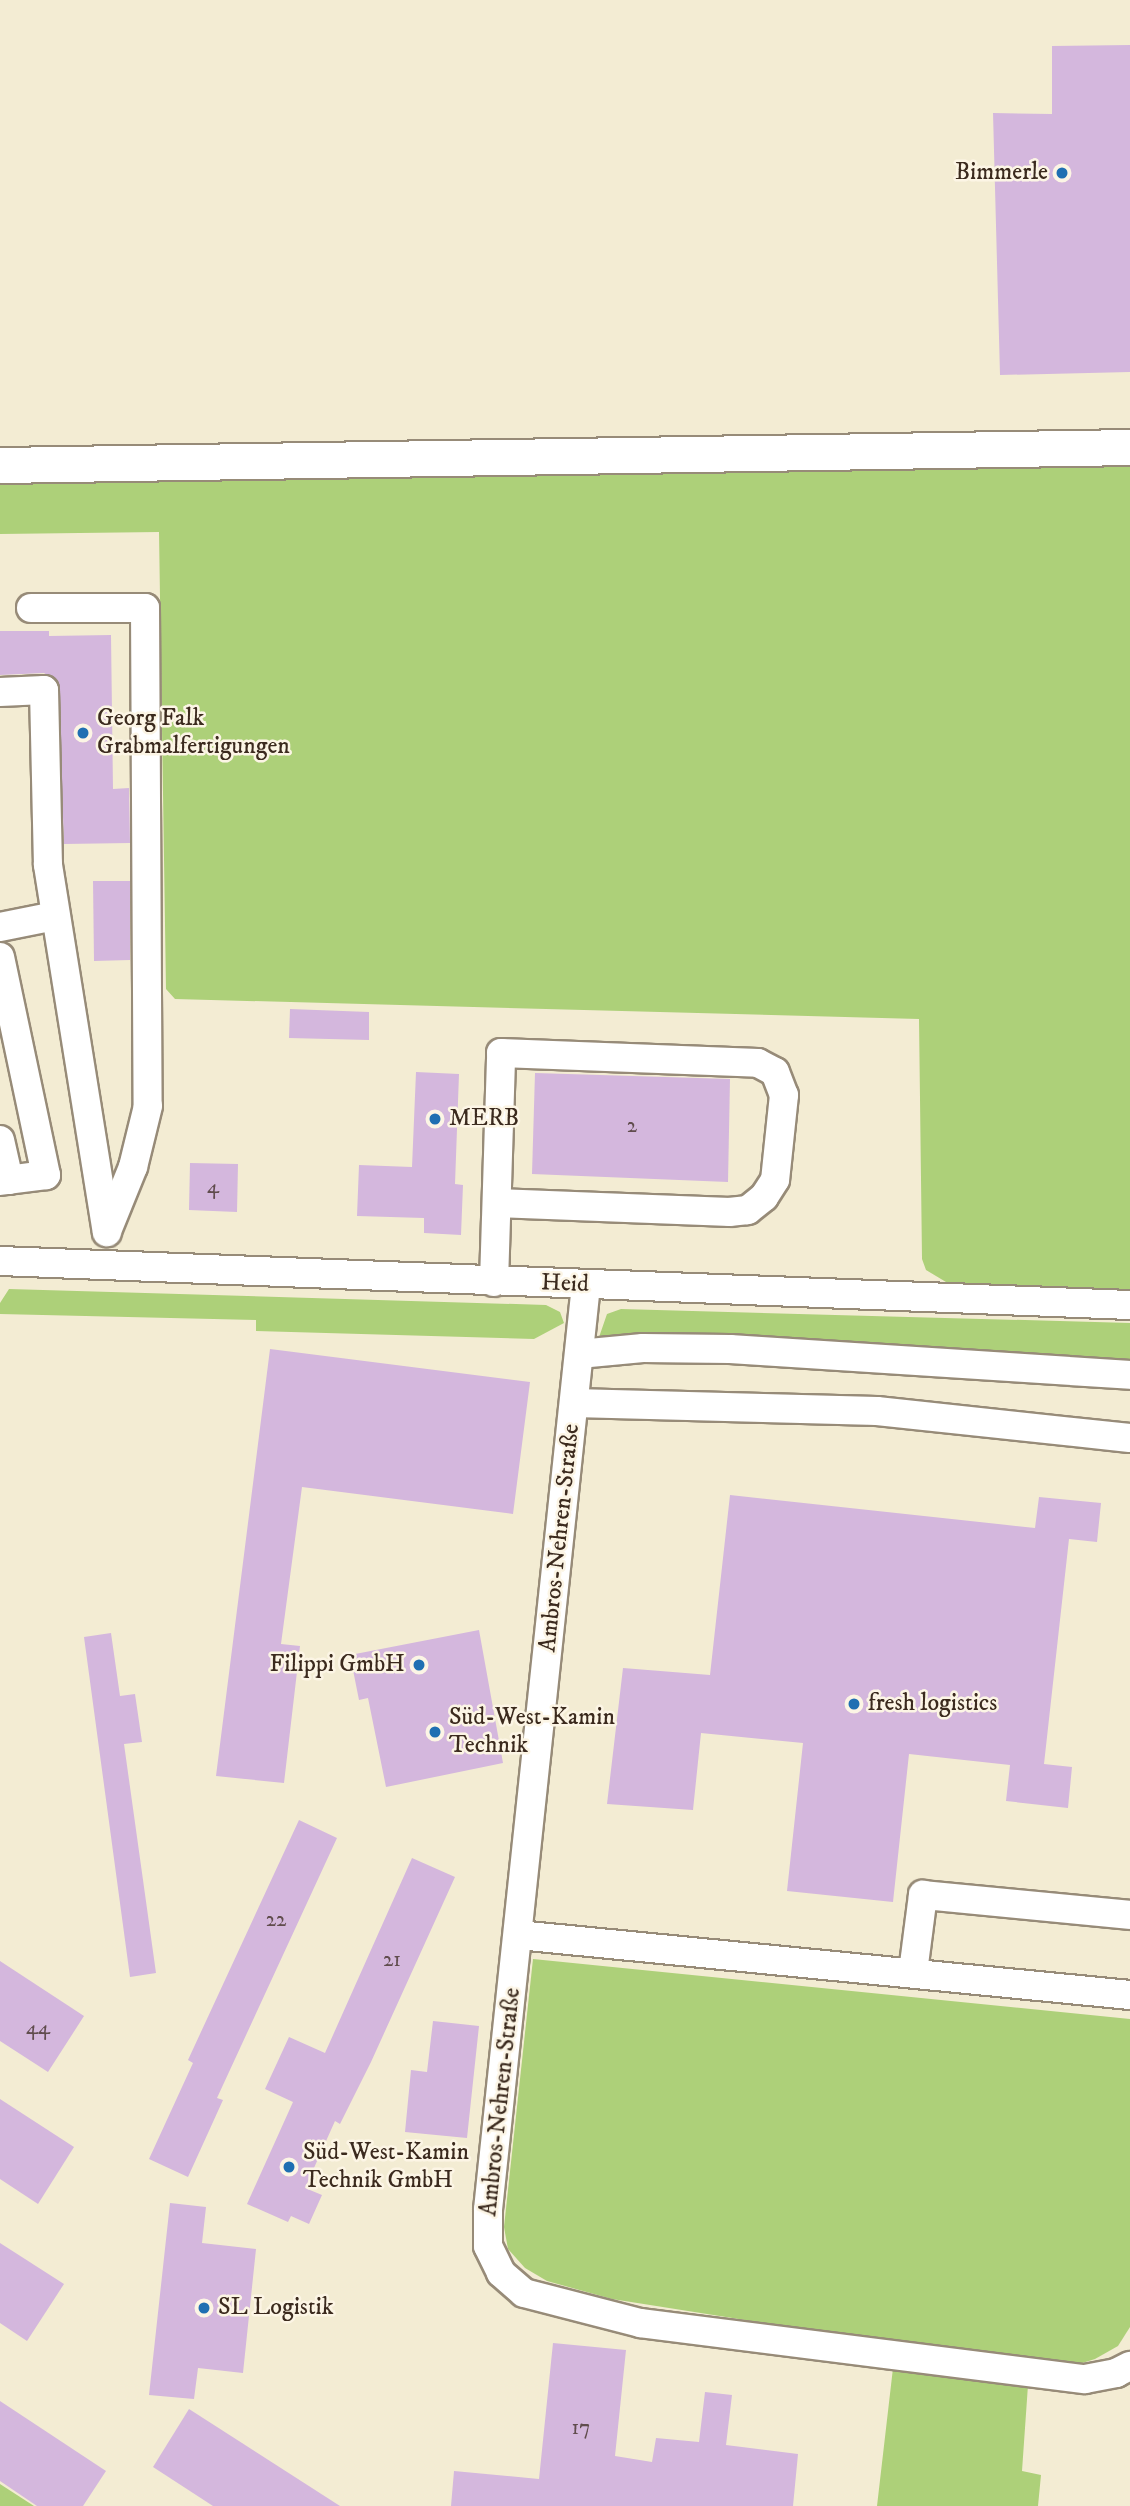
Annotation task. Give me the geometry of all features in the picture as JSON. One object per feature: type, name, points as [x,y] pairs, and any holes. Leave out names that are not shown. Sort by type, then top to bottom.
[{"type":"main road","points":[[0,465],[1130,447]]},
{"type":"street","points":[[31,608],[145,608],[148,1106],[133,1167],[107,1231]]},
{"type":"street","points":[[0,692],[44,690],[48,865],[112,1266]]},
{"type":"street","points":[[0,927],[55,916]]},
{"type":"street","points":[[0,957],[46,1175],[4,1180],[0,1140]]},
{"type":"street","points":[[494,1282],[501,1052],[758,1063],[775,1072],[783,1095],[775,1180],[764,1197],[748,1210],[729,1212],[497,1203]]},
{"type":"street","name":"Heid","points":[[0,1261],[1130,1305]]},
{"type":"street","name":"Ambros-Nehren-Straße","points":[[586,1285],[488,2210],[488,2246],[501,2273],[524,2293],[640,2323],[1085,2379],[1116,2373],[1130,2366]]},
{"type":"street","points":[[579,1354],[643,1348],[730,1349],[1130,1375]]},
{"type":"street","points":[[574,1404],[877,1411],[1130,1438]]},
{"type":"street","points":[[913,1972],[923,1895],[1130,1915]]},
{"type":"street","points":[[518,1935],[1130,1994]]},
{"type":"green space","points":[[1130,463],[1130,1293],[951,1285],[926,1270],[922,1259],[919,1019],[175,999],[166,989],[159,532],[0,534],[0,480]]},
{"type":"green space","points":[[9,1289],[546,1305],[560,1312],[564,1323],[534,1339],[256,1331],[256,1320],[0,1314],[0,1303]]},
{"type":"green space","points":[[621,1309],[1130,1323],[1130,1365],[893,1345],[708,1337],[630,1335],[597,1343],[607,1314]]},
{"type":"green space","points":[[533,1959],[1130,2019],[1130,2327],[1118,2346],[1095,2359],[1079,2364],[776,2325],[612,2299],[547,2281],[525,2268],[508,2249],[504,2227]]},
{"type":"green space","points":[[893,2368],[1028,2385],[1022,2471],[1041,2475],[1038,2506],[877,2506]]},
{"type":"green space","points":[[0,2484],[34,2506],[0,2506]]},
{"type":"building","points":[[1130,45],[1130,372],[1000,375],[993,113],[1052,114],[1052,46]]},
{"type":"building","name":"Georg Falk Grabmalfertigungen","points":[[0,631],[49,631],[49,636],[111,635],[113,789],[129,788],[130,843],[64,844],[58,682],[44,673],[0,675]]},
{"type":"building","points":[[93,881],[130,881],[130,960],[94,961]]},
{"type":"building","points":[[290,1009],[369,1012],[369,1040],[289,1038]]},
{"type":"building","name":"MERB","points":[[416,1072],[459,1074],[455,1184],[463,1185],[461,1235],[424,1233],[424,1218],[357,1216],[359,1165],[412,1167]]},
{"type":"building","points":[[535,1073],[730,1079],[728,1182],[532,1174]]},
{"type":"building","points":[[190,1163],[238,1164],[237,1212],[189,1210]]},
{"type":"building","points":[[270,1349],[530,1382],[513,1514],[302,1487],[281,1644],[300,1646],[284,1783],[216,1776]]},
{"type":"building","name":"fresh logistics","points":[[730,1495],[1035,1528],[1039,1497],[1101,1503],[1097,1542],[1069,1539],[1044,1764],[1072,1767],[1068,1808],[1006,1801],[1010,1765],[909,1754],[893,1902],[787,1891],[803,1743],[701,1733],[693,1810],[607,1804],[623,1668],[710,1675]]},
{"type":"building","name":"Süd-West-Kamin Technik","points":[[479,1630],[503,1763],[386,1787],[368,1698],[359,1700],[350,1655]]},
{"type":"building","points":[[111,1633],[120,1696],[135,1694],[142,1742],[124,1744],[156,1973],[130,1977],[84,1637]]},
{"type":"building","points":[[299,1820],[337,1838],[217,2098],[223,2100],[188,2177],[149,2159],[193,2063],[188,2060]]},
{"type":"building","points":[[412,1858],[455,1877],[371,2062],[340,2124],[335,2121],[305,2188],[322,2195],[309,2224],[291,2216],[288,2222],[247,2204],[293,2102],[265,2089],[289,2037],[325,2053]]},
{"type":"building","points":[[0,1961],[84,2016],[48,2072],[0,2041]]},
{"type":"building","points":[[433,2021],[479,2026],[467,2138],[405,2132],[411,2070],[427,2072]]},
{"type":"building","points":[[0,2099],[74,2147],[38,2204],[0,2179]]},
{"type":"building","name":"SL Logistik","points":[[170,2203],[206,2207],[202,2243],[256,2249],[243,2373],[198,2368],[194,2399],[149,2395]]},
{"type":"building","points":[[0,2243],[64,2284],[27,2341],[0,2323]]},
{"type":"building","points":[[553,2343],[626,2350],[615,2456],[652,2462],[656,2438],[699,2442],[705,2392],[732,2395],[726,2445],[798,2454],[793,2506],[451,2506],[454,2471],[539,2479]]},
{"type":"building","points":[[0,2401],[106,2471],[83,2506],[37,2506],[0,2481]]},
{"type":"building","points":[[189,2409],[340,2506],[213,2506],[153,2467]]},
{"type":"place","name":"Bimmerle","points":[[1062,173]]},
{"type":"place","name":"Georg Falk Grabmalfertigungen","points":[[83,733]]},
{"type":"place","name":"MERB","points":[[435,1119]]},
{"type":"place","name":"Filippi GmbH","points":[[419,1665]]},
{"type":"place","name":"fresh logistics","points":[[854,1704]]},
{"type":"place","name":"Süd-West-Kamin Technik","points":[[435,1732]]},
{"type":"place","name":"Süd-West-Kamin Technik GmbH","points":[[289,2167]]},
{"type":"place","name":"SL Logistik","points":[[204,2308]]}]
